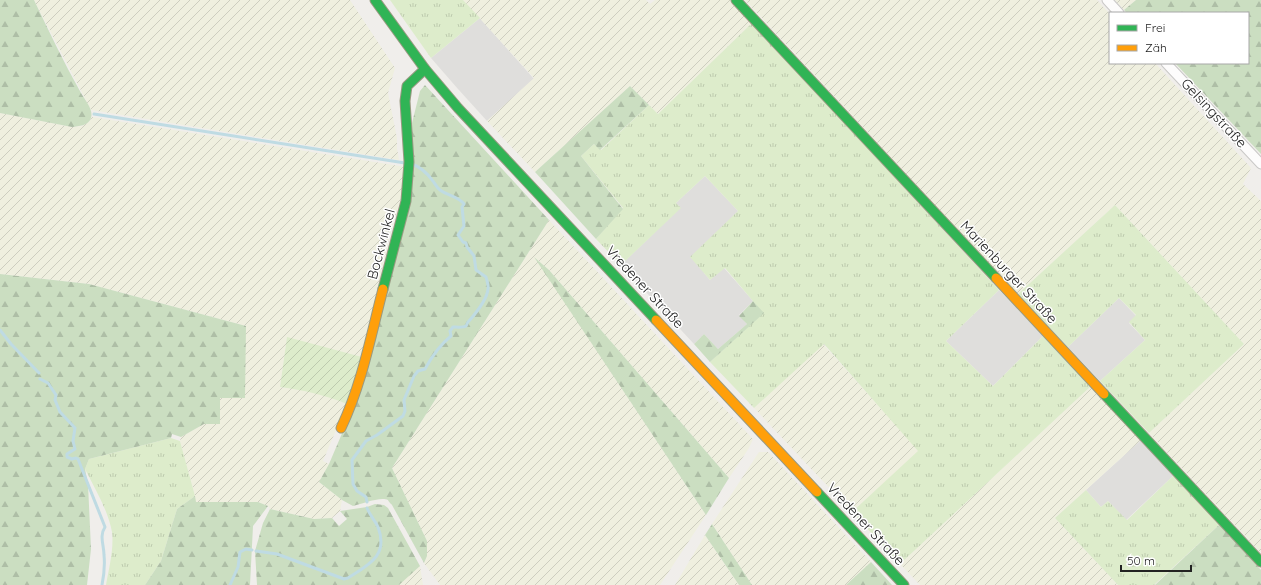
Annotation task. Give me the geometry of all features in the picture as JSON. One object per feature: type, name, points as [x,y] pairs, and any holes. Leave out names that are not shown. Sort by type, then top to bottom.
[{"type":"street","name":"Vredener Straße","points":[[375,0],[425,69],[458,108],[904,585]]},
{"type":"street","name":"Marienburger Straße","points":[[736,0],[1261,562]]},
{"type":"street","points":[[1107,0],[1118,12]]},
{"type":"street","name":"Gelsingstraße","points":[[1167,64],[1261,164]]},
{"type":"street","name":"Bockwinkel","points":[[341,428],[361,374],[406,201],[410,162],[405,101],[407,86],[425,69]]},
{"type":"shaded area","points":[[480,18],[534,79],[487,121],[431,58]]},
{"type":"shaded area","points":[[705,176],[738,211],[704,273],[710,280],[724,268],[753,301],[739,315],[747,324],[718,349],[704,334],[694,344],[621,265],[680,208],[676,203]]},
{"type":"shaded area","points":[[999,290],[1043,336],[993,386],[946,341]]},
{"type":"shaded area","points":[[1119,298],[1136,316],[1129,323],[1145,340],[1100,381],[1068,347]]},
{"type":"shaded area","points":[[1141,440],[1174,475],[1126,520],[1108,501],[1101,507],[1086,490]]},
{"type":"green space","points":[[0,0],[34,0],[57,47],[90,108],[92,115],[88,123],[72,127],[0,113]]},
{"type":"green space","points":[[34,0],[350,0],[395,68],[388,93],[397,138],[399,160],[91,110]]},
{"type":"green space","points":[[390,0],[463,0],[480,18],[431,58]]},
{"type":"green space","points":[[463,0],[646,0],[650,4],[655,0],[730,0],[752,23],[658,114],[630,86],[535,172],[487,121],[534,78]]},
{"type":"green space","points":[[745,0],[1097,0],[1109,13],[1109,64],[1156,64],[1251,168],[1243,184],[1261,201],[1261,553],[1149,433],[1244,344],[1115,205],[1018,294]]},
{"type":"green space","points":[[1115,0],[1136,0],[1124,10]]},
{"type":"green space","points":[[1136,0],[1261,0],[1261,154],[1176,64],[1249,64],[1249,12],[1126,12],[1124,10]]},
{"type":"green space","points":[[752,23],[999,290],[946,341],[993,386],[1043,336],[1091,386],[900,564],[852,512],[918,451],[824,344],[754,408],[710,362],[763,313],[725,268],[710,280],[690,257],[738,211],[705,176],[676,203],[681,208],[621,265],[596,239],[623,208],[581,156],[594,144],[601,150],[649,105],[658,114]]},
{"type":"green space","points":[[425,85],[549,220],[392,468],[427,541],[427,556],[424,563],[388,500],[381,499],[353,506],[342,500],[319,482],[329,464],[349,417],[404,229],[412,123],[420,91]]},
{"type":"green space","points":[[630,86],[649,105],[600,150],[594,144],[581,156],[623,209],[596,239],[535,172]]},
{"type":"green space","points":[[0,113],[72,127],[82,126],[89,122],[92,117],[406,167],[405,185],[391,230],[362,357],[287,338],[280,387],[308,391],[347,404],[323,461],[329,464],[319,482],[342,500],[340,511],[332,518],[314,519],[270,509],[268,506],[258,502],[195,502],[195,496],[180,441],[181,437],[204,424],[220,398],[246,326],[89,284],[0,274]]},
{"type":"green space","points":[[1115,205],[1244,344],[1149,433],[1100,381],[1145,340],[1129,322],[1136,315],[1119,298],[1068,347],[1018,294]]},
{"type":"green space","points":[[549,220],[753,439],[749,448],[729,478],[549,270],[536,259],[706,515],[660,585],[440,585],[424,563],[427,556],[427,541],[392,468]]},
{"type":"green space","points":[[534,257],[549,270],[729,478],[706,515]]},
{"type":"green space","points":[[0,274],[89,284],[246,326],[245,398],[220,398],[220,424],[204,424],[181,437],[172,434],[171,438],[89,459],[85,469],[88,484],[91,549],[87,585],[0,585]]},
{"type":"green space","points":[[753,301],[764,313],[710,362],[694,344],[704,334],[718,349],[747,324],[739,316]]},
{"type":"green space","points":[[287,337],[362,357],[347,404],[314,393],[280,387]]},
{"type":"green space","points":[[823,344],[919,451],[852,512],[754,408]]},
{"type":"green space","points":[[1091,386],[1141,440],[1055,518],[1118,585],[920,585],[900,564]]},
{"type":"green space","points":[[171,438],[180,441],[195,496],[177,509],[161,561],[145,585],[106,585],[112,552],[112,532],[104,508],[85,469],[89,459]]},
{"type":"green space","points":[[759,452],[768,452],[871,562],[846,585],[752,585],[712,524]]},
{"type":"green space","points":[[1174,475],[1220,524],[1154,585],[1118,585],[1055,518],[1086,490],[1101,507],[1108,501],[1127,520]]},
{"type":"green space","points":[[195,496],[196,502],[258,502],[268,506],[253,526],[250,585],[145,585],[161,561],[177,509]]},
{"type":"green space","points":[[375,504],[384,505],[388,508],[420,566],[399,585],[257,585],[255,551],[263,523],[270,509],[314,519],[332,518],[339,526],[347,519],[340,511],[367,507]]},
{"type":"green space","points":[[712,524],[752,585],[739,585],[705,535]]},
{"type":"green space","points":[[1220,524],[1261,570],[1261,585],[1155,585]]},
{"type":"green space","points":[[705,535],[739,585],[675,585]]},
{"type":"green space","points":[[871,562],[892,585],[846,585]]},
{"type":"green space","points":[[420,566],[423,585],[397,585]]},
{"type":"waterway","points":[[94,114],[405,163]]},
{"type":"waterway","points":[[367,502],[366,497],[357,491],[353,484],[352,460],[366,441],[403,416],[405,411],[404,400],[414,376],[418,371],[425,369],[436,351],[451,336],[450,331],[453,327],[466,326],[483,302],[488,288],[486,277],[476,270],[474,256],[467,247],[466,243],[463,242],[458,235],[464,226],[462,207],[464,204],[459,199],[446,194],[437,188],[426,173],[412,164]]},
{"type":"waterway","points":[[0,330],[11,344],[39,373]]},
{"type":"waterway","points":[[40,379],[48,383],[56,395],[55,400],[60,412],[75,428],[73,441],[75,449],[67,454],[67,457],[78,459],[105,527],[102,534],[104,551],[104,574],[102,585]]},
{"type":"waterway","points":[[256,551],[277,554],[344,579],[348,578],[369,564],[379,552],[381,545],[381,537],[378,527],[367,508]]},
{"type":"waterway","points":[[230,585],[238,567],[240,552],[246,549],[252,550]]},
{"type":"traffic: fast","points":[[375,0],[425,69],[458,108],[656,320]]},
{"type":"traffic: fast","points":[[736,0],[996,278]]},
{"type":"traffic: fast","points":[[383,289],[406,201],[409,162],[405,101],[407,86],[425,69]]},
{"type":"traffic: fast","points":[[1104,394],[1261,562]]},
{"type":"traffic: fast","points":[[817,492],[904,585]]},
{"type":"traffic: slow","points":[[996,278],[1104,394]]},
{"type":"traffic: slow","points":[[341,428],[355,394],[383,289]]},
{"type":"traffic: slow","points":[[656,320],[817,492]]}]
